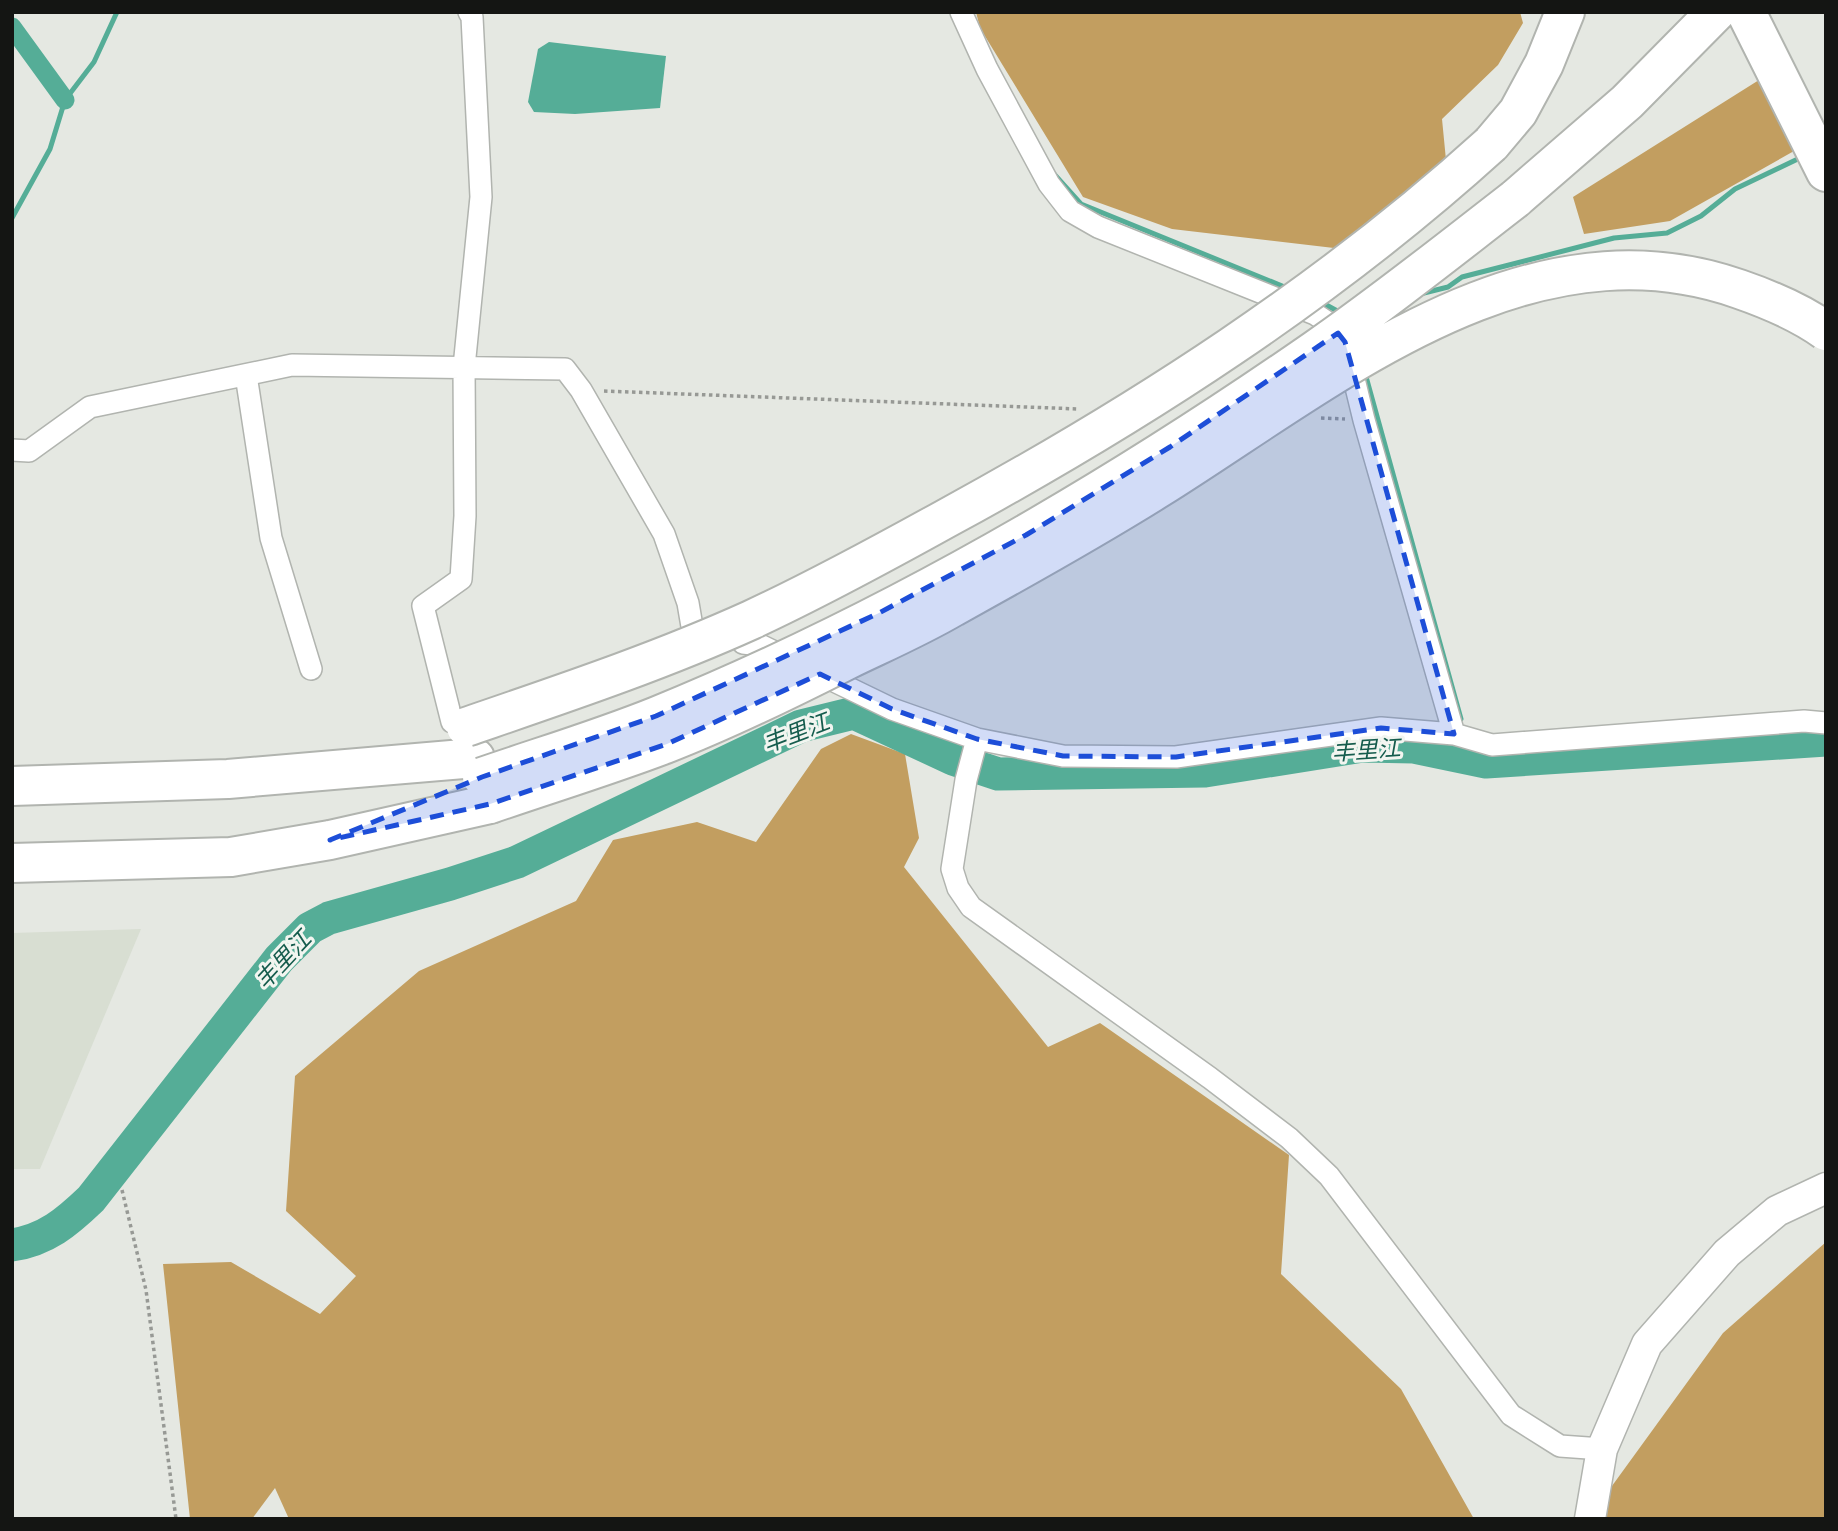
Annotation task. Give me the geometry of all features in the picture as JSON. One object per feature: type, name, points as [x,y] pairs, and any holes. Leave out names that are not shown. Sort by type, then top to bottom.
[{"type":"highway","points":[[12,863],[231,857],[330,840],[635,669],[751,620],[856,568],[997,491],[1086,439],[1234,344],[1368,248],[1433,197],[1491,144],[1518,112],[1544,64],[1565,12]]},
{"type":"highway","points":[[1508,191],[1689,12]]},
{"type":"highway","points":[[473,758],[648,699],[779,640],[1015,517],[1161,430],[1508,191],[1628,102],[1716,12]]},
{"type":"highway","points":[[1746,12],[1826,172]]},
{"type":"highway","points":[[12,786],[228,779],[667,744],[786,691],[950,609],[1158,489],[1327,377],[1460,307],[1515,288],[1585,273],[1647,271],[1707,278],[1765,298],[1826,331]]},
{"type":"street","points":[[469,12],[472,17],[481,197],[464,367],[465,516],[461,579],[423,606],[473,758]]},
{"type":"street","points":[[961,12],[987,69],[1049,184],[1070,211],[1098,226],[1315,314],[1330,324],[1345,342],[1364,420],[1454,734]]},
{"type":"street","points":[[12,450],[29,451],[90,407],[292,365],[565,369],[581,390],[664,534],[688,603],[695,644]]},
{"type":"street","points":[[246,375],[271,538],[311,669]]},
{"type":"street","points":[[743,643],[760,645],[892,709],[976,743],[1063,756],[1176,757],[1381,728],[1454,734],[1492,745],[1804,721],[1826,723]]},
{"type":"street","points":[[976,743],[966,780],[952,869],[958,888],[971,907],[1210,1078],[1289,1138],[1329,1176],[1511,1415],[1560,1446],[1602,1449]]},
{"type":"street","points":[[1591,1519],[1602,1449],[1647,1344],[1727,1253],[1777,1212],[1826,1188]]},
{"type":"path","points":[[581,390],[1085,409]]},
{"type":"path","points":[[1308,418],[1364,420]]},
{"type":"path","points":[[122,1191],[146,1290],[176,1519]]},
{"type":"highlighted area","points":[[1338,333],[1345,342],[1454,734],[1381,728],[1176,757],[1063,756],[977,739],[892,709],[820,674],[667,744],[490,804],[330,840],[482,777],[656,716],[879,613],[1026,535],[1170,447]]},
{"type":"shaded area","points":[[976,12],[1520,12],[1523,23],[1498,65],[1442,119],[1446,160],[1334,248],[1172,229],[1083,197],[980,28]]},
{"type":"shaded area","points":[[549,42],[666,56],[660,108],[575,114],[534,112],[528,102],[538,49]]},
{"type":"shaded area","points":[[1759,80],[1794,151],[1670,221],[1584,234],[1573,197]]},
{"type":"shaded area","points":[[851,734],[905,754],[919,838],[904,867],[1048,1047],[1100,1023],[1289,1155],[1281,1274],[1401,1389],[1474,1519],[289,1519],[275,1488],[252,1519],[190,1519],[163,1264],[231,1262],[320,1314],[356,1276],[286,1211],[295,1076],[419,971],[576,901],[613,840],[697,822],[756,842],[821,749]]},
{"type":"shaded area","points":[[141,929],[40,1169],[12,1169],[12,933]]},
{"type":"shaded area","points":[[1826,1242],[1826,1519],[1588,1519],[1723,1333]]},
{"type":"waterway","points":[[12,218],[50,149],[65,100],[94,62],[117,12]]},
{"type":"waterway","points":[[12,27],[65,100]]},
{"type":"waterway","points":[[1420,294],[1448,287],[1462,277],[1614,238],[1667,233],[1701,216],[1735,189],[1804,156]]},
{"type":"waterway","points":[[1054,174],[1081,204],[1287,288]]},
{"type":"waterway","points":[[1319,301],[1341,313]]},
{"type":"waterway","points":[[1365,373],[1461,719]]},
{"type":"waterway","name":"丰里江","points":[[12,1245],[35,1239],[55,1229],[91,1199],[279,959],[310,928],[329,918],[517,862],[801,726],[854,713],[953,759],[998,774],[1205,771],[1363,746],[1414,747],[1486,762],[1826,740]]}]
